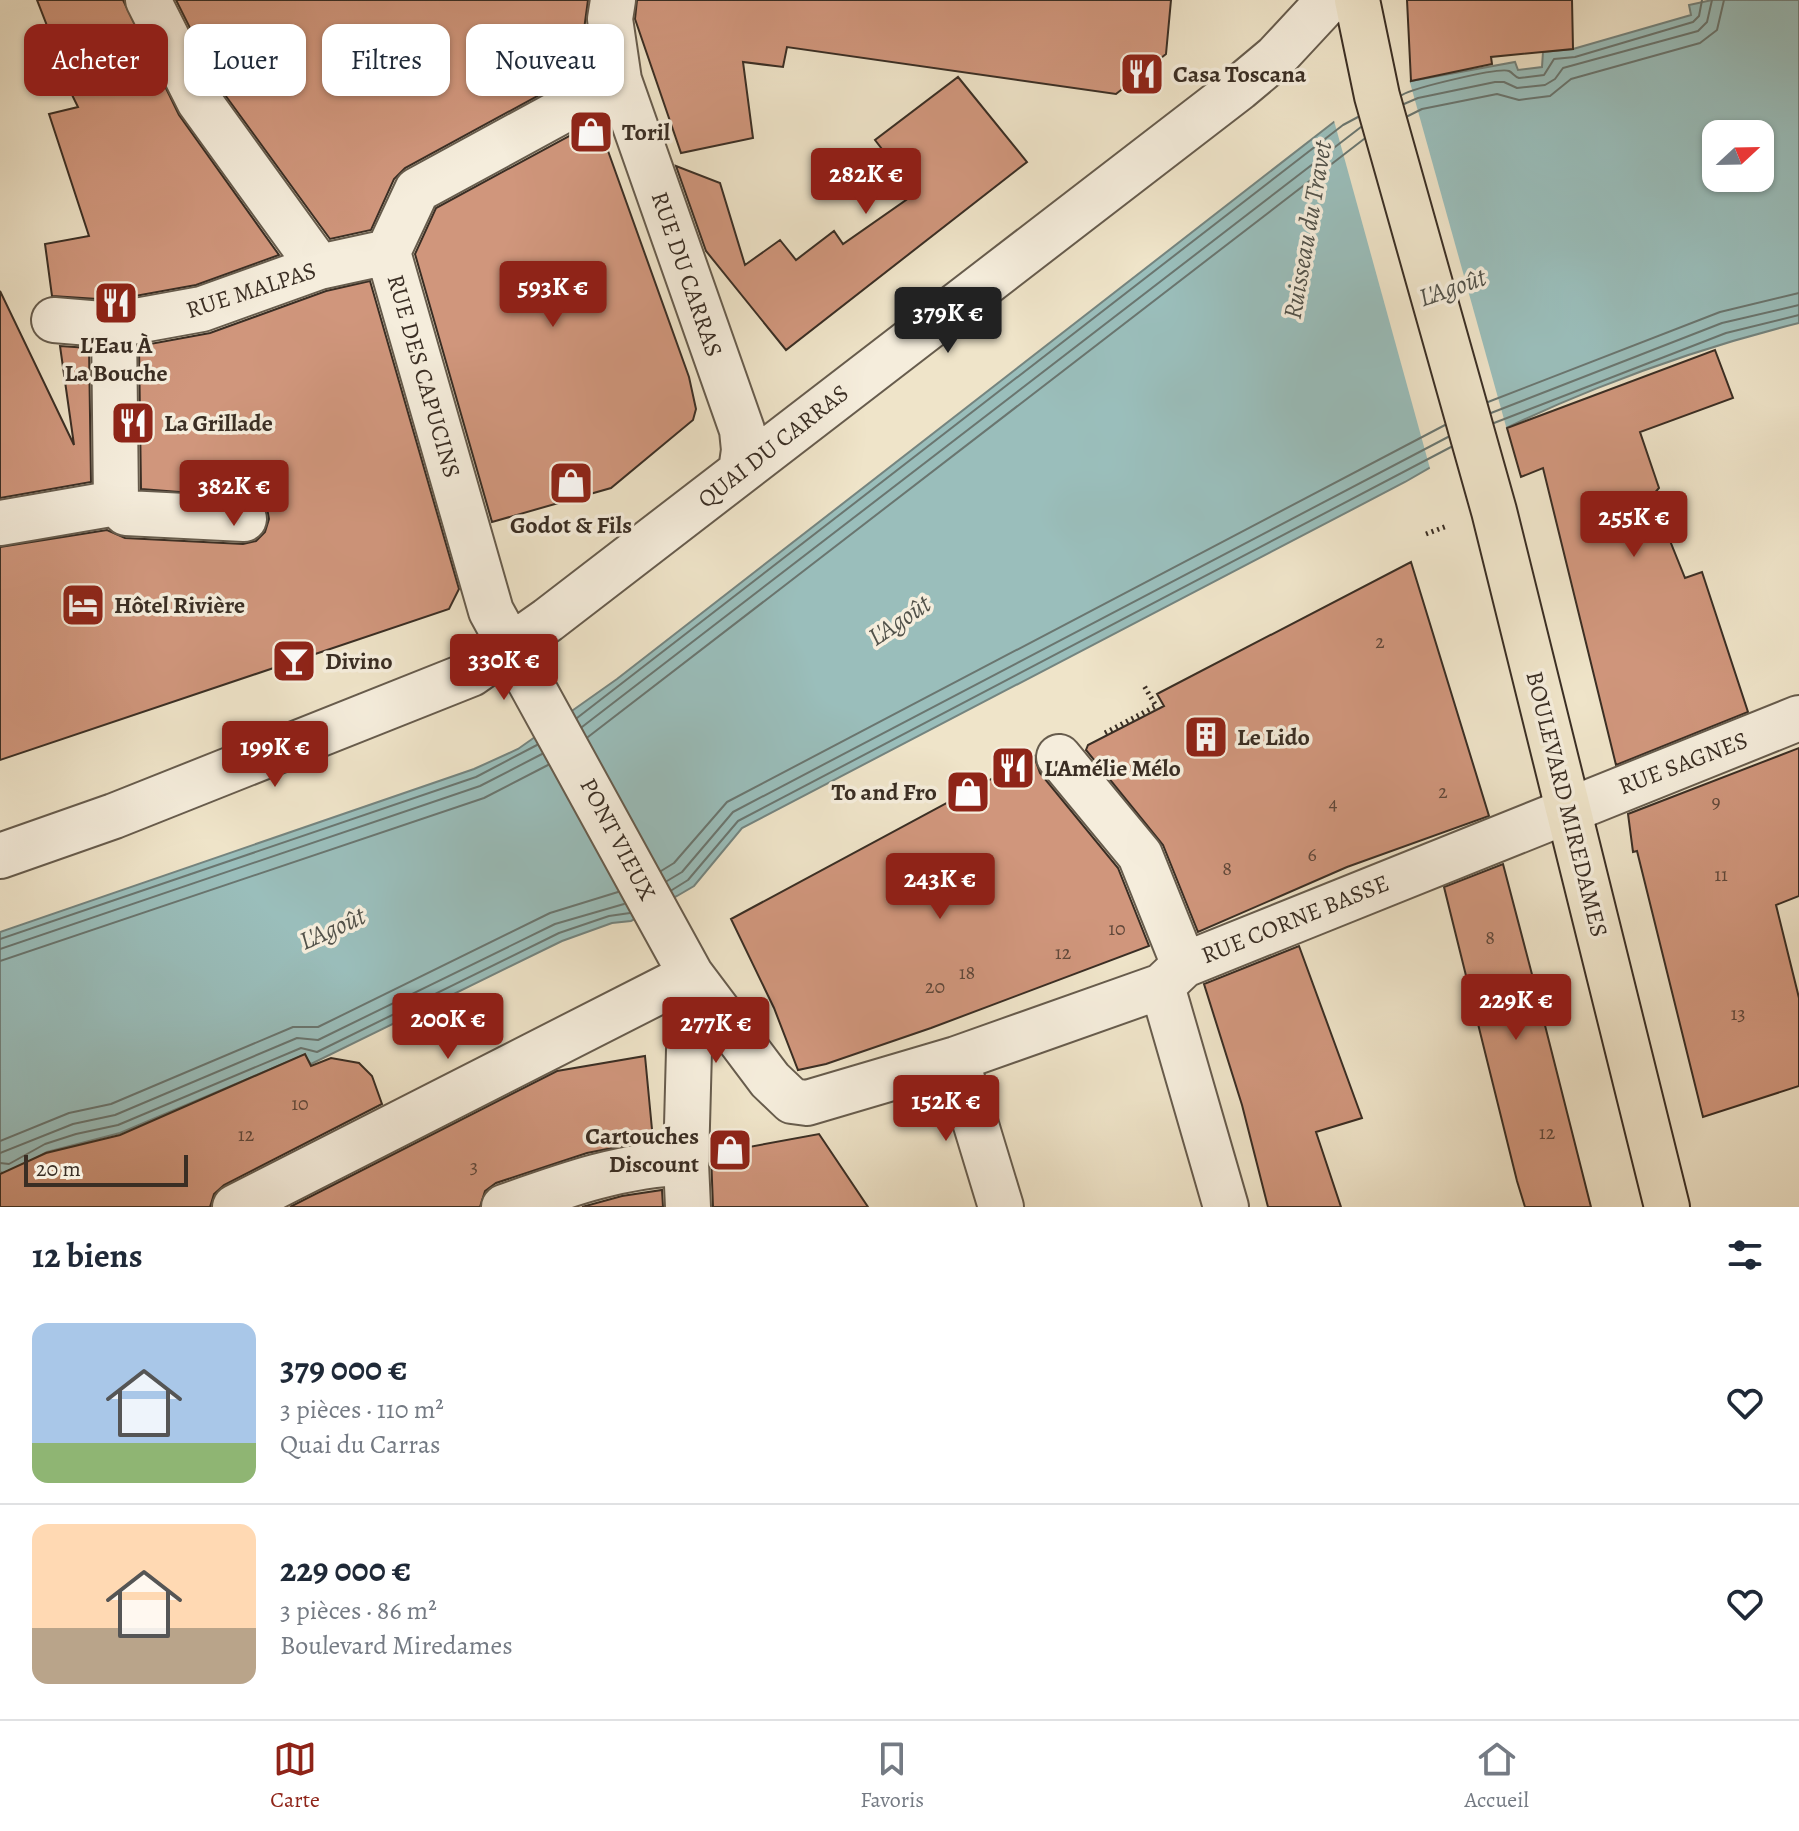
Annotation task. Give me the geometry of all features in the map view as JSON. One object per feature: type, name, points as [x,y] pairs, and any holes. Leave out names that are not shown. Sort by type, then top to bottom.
[{"type":"main road","name":"BOULEVARD MIREDAMES","points":[[1357,0],[1377,96],[1478,449],[1667,1207]]},
{"type":"street","points":[[148,0],[199,101],[319,267]]},
{"type":"street","name":"RUE DU CARRAS","points":[[611,24],[613,0]]},
{"type":"street","name":"QUAI DU CARRAS","points":[[0,856],[114,816],[471,674],[1239,88],[1276,57],[1329,0]]},
{"type":"street","name":"RUE DU CARRAS","points":[[624,94],[742,430],[744,450],[741,471]]},
{"type":"street","name":"RUE DES CAPUCINS","points":[[556,724],[491,611],[388,252],[417,190],[590,96]]},
{"type":"street","name":"RUE MALPAS","points":[[54,320],[114,325],[202,309],[319,267],[388,252]]},
{"type":"street","points":[[114,325],[116,503],[126,513],[244,519]]},
{"type":"street","points":[[0,523],[116,503]]},
{"type":"street","name":"RUE SAGNES","points":[[1568,808],[1799,718]]},
{"type":"street","name":"PONT VIEUX","points":[[556,724],[686,964]]},
{"type":"street","points":[[1059,757],[1140,855],[1173,975],[1226,1207]]},
{"type":"street","name":"RUE CORNE BASSE","points":[[686,964],[770,1080],[792,1101],[807,1103],[956,1059],[1173,975],[1568,808]]},
{"type":"street","points":[[235,1207],[686,964],[688,1207]]},
{"type":"street","points":[[956,1059],[1001,1207]]},
{"type":"street","points":[[504,1207],[553,1189],[653,1163],[686,1163]]},
{"type":"path","points":[[1059,757],[1156,706],[1143,684]]},
{"type":"water","points":[[1712,0],[1799,0],[1799,323],[1647,369],[1546,410],[1450,456],[742,828],[694,886],[631,921],[612,923],[562,941],[311,1064],[304,1055],[120,1133],[47,1152],[6,1174],[0,1172],[0,932],[474,769],[518,749],[617,679],[1339,118],[1411,81],[1515,62],[1518,70],[1542,67],[1543,52],[1573,49],[1691,15],[1689,5]]},
{"type":"pier","points":[[1409,79],[1507,430],[1431,472],[1333,117]]},
{"type":"building","points":[[37,0],[123,0],[135,24],[46,24]]},
{"type":"building","points":[[176,0],[588,0],[585,24],[466,24],[466,96],[538,96],[405,168],[394,179],[371,230],[330,239],[226,96],[306,96],[306,24],[188,24]]},
{"type":"building","points":[[637,0],[1171,0],[1166,54],[1116,94],[787,47],[783,67],[743,62],[753,138],[681,153],[635,19]]},
{"type":"building","points":[[1407,0],[1572,0],[1573,49],[1491,57],[1492,64],[1411,81]]},
{"type":"building","points":[[958,77],[1027,162],[786,350],[706,251],[676,166],[720,183],[745,265],[780,240],[796,260],[834,231],[843,244],[916,193],[875,140]]},
{"type":"building","points":[[168,92],[179,115],[279,255],[196,285],[113,300],[52,296],[45,244],[89,236],[49,114],[78,107],[73,96],[168,96]]},
{"type":"building","points":[[582,129],[603,137],[689,377],[696,409],[693,420],[611,488],[492,522],[415,254],[436,208]]},
{"type":"building","points":[[370,281],[459,589],[449,609],[0,760],[0,547],[107,530],[125,538],[243,544],[256,541],[265,532],[269,519],[267,508],[257,498],[141,489],[139,346],[210,333],[326,291]]},
{"type":"building","points":[[0,291],[74,445],[60,346],[89,348],[91,482],[0,498]]},
{"type":"building","points":[[1715,350],[1733,398],[1640,432],[1659,488],[1652,496],[1685,578],[1702,572],[1748,712],[1616,765],[1543,468],[1521,477],[1507,428]]},
{"type":"building","points":[[1411,562],[1489,816],[1347,867],[1198,932],[1163,845],[1086,750],[1088,745],[1164,706],[1157,694]]},
{"type":"building","points":[[1799,748],[1799,896],[1776,905],[1799,998],[1799,1086],[1703,1117],[1637,851],[1633,852],[1628,814]]},
{"type":"building","points":[[1034,756],[1040,773],[1118,868],[1149,946],[931,1028],[826,1064],[798,1070],[774,1008],[731,919]]},
{"type":"building","points":[[1503,864],[1591,1207],[1525,1207],[1517,1181],[1444,887]]},
{"type":"building","points":[[1299,946],[1362,1118],[1316,1132],[1341,1207],[1268,1207],[1242,1105],[1204,984]]},
{"type":"building","points":[[305,1054],[311,1066],[331,1058],[359,1063],[372,1076],[382,1104],[224,1185],[214,1194],[210,1207],[0,1207],[0,1174],[46,1153],[120,1135]]},
{"type":"building","points":[[645,1056],[653,1140],[587,1153],[496,1183],[485,1191],[480,1207],[290,1207],[557,1071]]},
{"type":"building","points":[[819,1134],[868,1207],[713,1207],[711,1154]]},
{"type":"building","points":[[662,1190],[663,1207],[582,1207],[622,1196]]},
{"type":"place","name":"Casa Toscana","points":[[1142,74]]},
{"type":"place","name":"Toril","points":[[591,132]]},
{"type":"place","name":"L'Eau À La Bouche","points":[[116,303]]},
{"type":"place","name":"La Grillade","points":[[133,423]]},
{"type":"place","name":"Godot & Fils","points":[[571,483]]},
{"type":"place","name":"Hôtel Rivière","points":[[83,605]]},
{"type":"place","name":"Divino","points":[[294,661]]},
{"type":"place","name":"Le Lido","points":[[1206,737]]},
{"type":"place","name":"L'Amélie Mélo","points":[[1013,768]]},
{"type":"place","name":"To and Fro","points":[[968,792]]},
{"type":"place","name":"Cartouches Discount","points":[[730,1150]]},
{"type":"water label","name":"Ruisseau du Travet","points":[[1307,230]]},
{"type":"water label","name":"L'Agoût","points":[[1452,287]]},
{"type":"water label","name":"L'Agoût","points":[[899,620]]},
{"type":"water label","name":"L'Agoût","points":[[332,928]]}]
